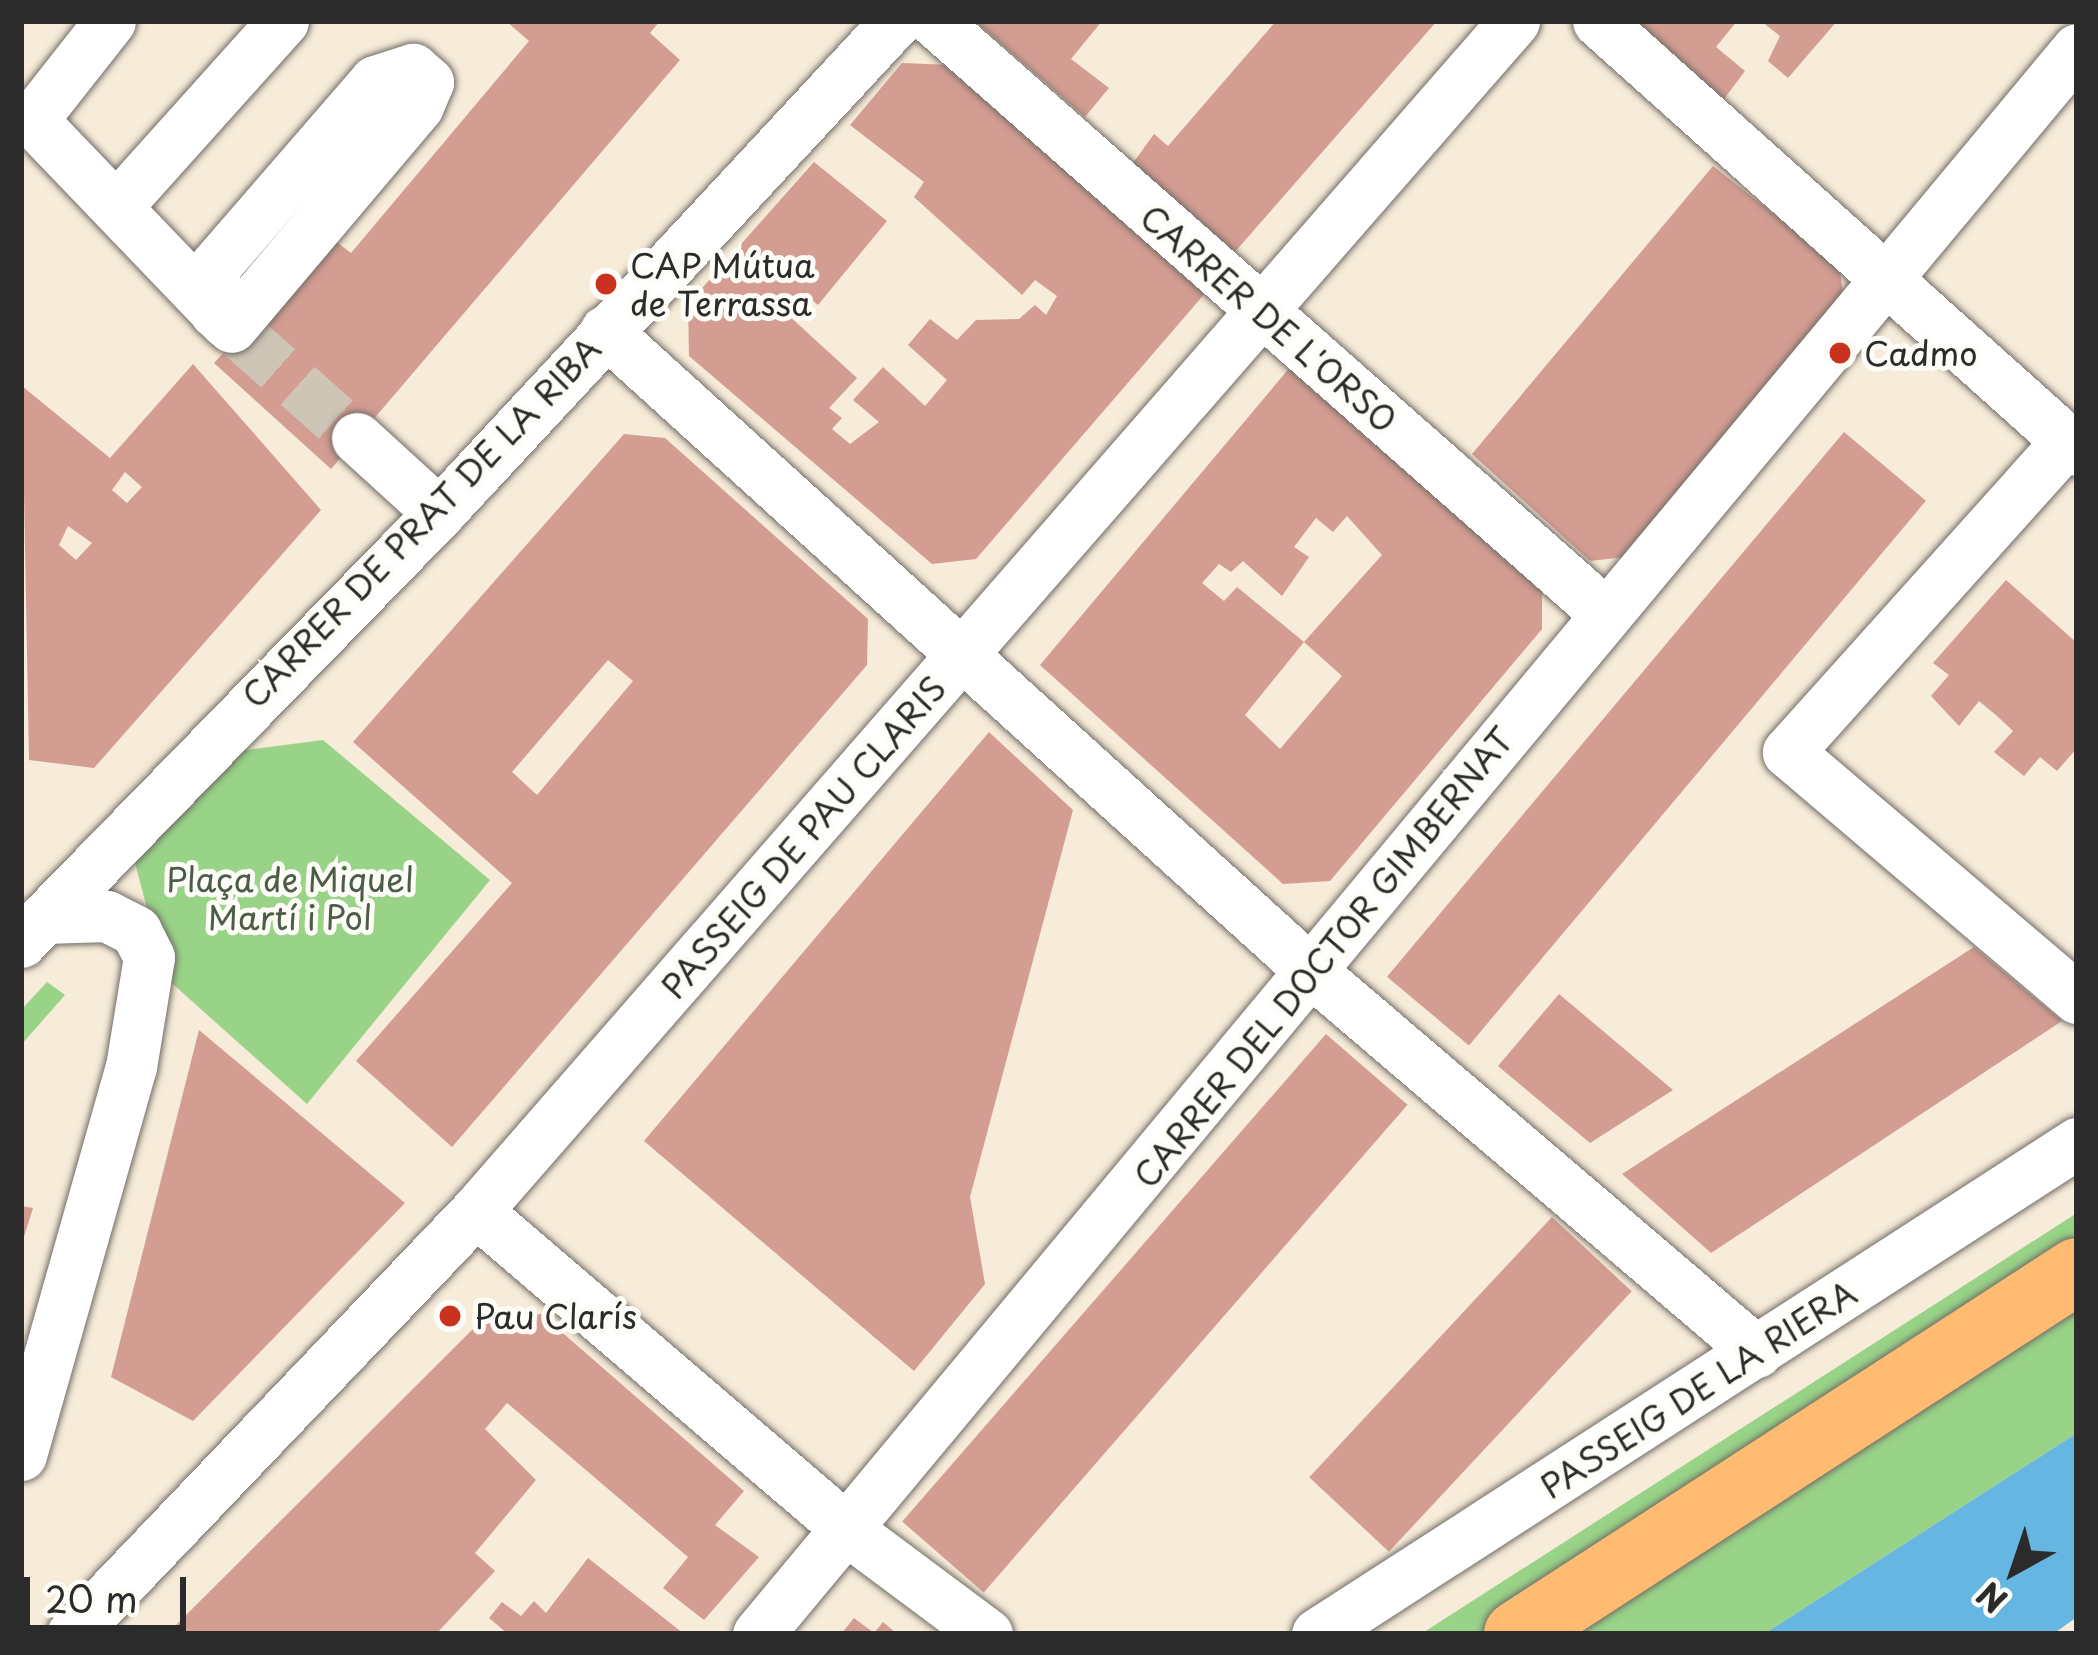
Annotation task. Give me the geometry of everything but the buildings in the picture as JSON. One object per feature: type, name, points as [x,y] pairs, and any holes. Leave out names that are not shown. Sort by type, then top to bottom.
[{"type":"main road","points":[[1517,1634],[2076,1272]]},
{"type":"street","points":[[110,21],[32,120],[229,324]]},
{"type":"street","points":[[116,206],[283,21]]},
{"type":"street","name":"CARRER DE PRAT DE LA RIBA","points":[[28,915],[439,513],[896,21]]},
{"type":"street","name":"CARRER DE L'ORSO","points":[[934,21],[1605,614]]},
{"type":"street","name":"PASSEIG DE PAU CLARIS","points":[[72,1634],[476,1211],[1514,21]]},
{"type":"street","points":[[1598,21],[2072,446],[1788,752],[2077,998]]},
{"type":"street","name":"CARRER DEL DOCTOR GIMBERNAT","points":[[758,1634],[850,1532],[1883,276],[2077,49]]},
{"type":"street","points":[[413,69],[428,82],[418,106],[229,324],[214,267],[375,81],[413,69]]},
{"type":"street","points":[[605,331],[959,658],[1312,972],[1757,1352]]},
{"type":"street","points":[[356,438],[439,513]]},
{"type":"street","points":[[21,1455],[131,1067],[149,957],[136,931],[107,916],[28,915]]},
{"type":"street","name":"PASSEIG DE LA RIERA","points":[[1318,1634],[2077,1143]]},
{"type":"street","points":[[476,1211],[850,1532],[987,1634]]},
{"type":"green space","name":"Plaça de Miquel Martí i Pol","points":[[323,740],[490,880],[307,1104],[165,977],[134,859],[230,752]]},
{"type":"green space","points":[[47,982],[65,995],[21,1045],[21,1010]]},
{"type":"green space","points":[[2077,1213],[2077,1433],[1764,1634],[1421,1634]]},
{"type":"water","points":[[2077,1433],[2077,1617],[2053,1634],[1764,1634]]},
{"type":"tunnel","points":[[240,334],[357,438]]},
{"type":"place","name":"CAP Mútua de Terrassa","points":[[606,284]]},
{"type":"place","name":"Cadmo","points":[[1840,353]]},
{"type":"place","name":"Pau Clarís","points":[[450,1316]]}]
